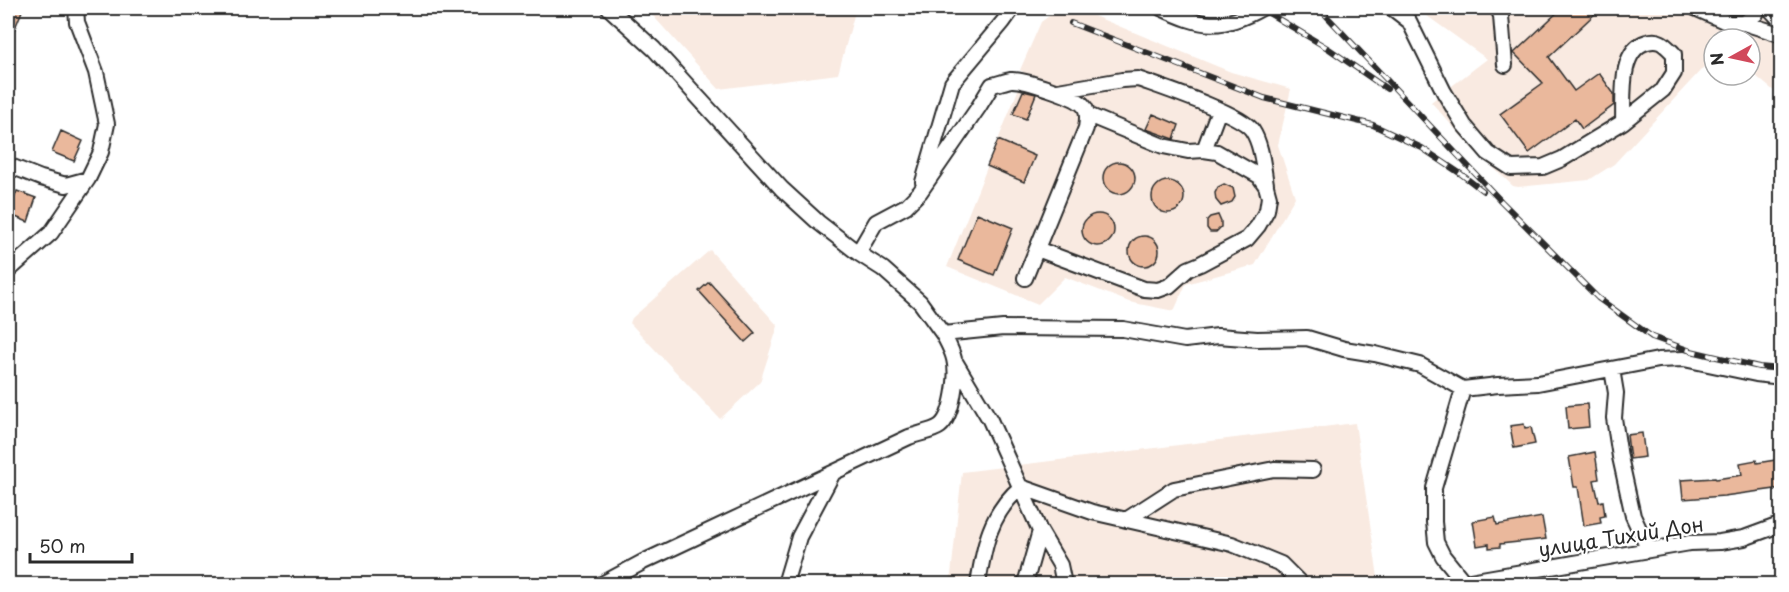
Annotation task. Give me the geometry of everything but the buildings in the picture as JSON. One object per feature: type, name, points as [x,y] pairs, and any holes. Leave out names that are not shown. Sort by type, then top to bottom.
[{"type":"street","points":[[8,271],[51,233],[88,179],[101,152],[107,124],[96,72],[77,22],[75,8]]},
{"type":"street","points":[[609,8],[654,50],[782,189],[818,222],[883,269],[920,302],[943,334],[955,361],[990,420],[1040,531],[1060,565],[1064,584],[1071,585]]},
{"type":"street","points":[[920,192],[952,83],[1013,8]]},
{"type":"street","points":[[1161,8],[1201,24],[1223,24],[1262,8]]},
{"type":"street","points":[[1392,8],[1409,21],[1444,92],[1464,125],[1488,153],[1511,168],[1543,167],[1562,159],[1623,122],[1663,90],[1674,73],[1674,54],[1664,43],[1654,40],[1640,44],[1627,62],[1624,75],[1623,122]]},
{"type":"street","points":[[1498,8],[1502,16],[1505,65]]},
{"type":"street","points":[[1695,8],[1729,23],[1744,23],[1782,35]]},
{"type":"street","points":[[1744,23],[1756,14],[1757,8]]},
{"type":"street","points":[[1769,8],[1782,22]]},
{"type":"street","points":[[1037,249],[1144,289],[1158,290],[1169,286],[1188,269],[1247,239],[1267,210],[1269,197],[1259,144],[1252,129],[1237,118],[1137,79],[1056,92]]},
{"type":"street","points":[[858,253],[876,222],[906,206],[920,192],[992,85],[1011,80],[1023,81],[1069,96],[1083,105],[1088,115],[1086,128],[1025,278]]},
{"type":"street","points":[[1204,150],[1219,110]]},
{"type":"street","points":[[1088,115],[1163,146],[1188,151],[1216,152],[1259,176],[1266,186]]},
{"type":"street","points":[[8,165],[66,185],[88,179]]},
{"type":"street","points":[[943,334],[1003,328],[1123,329],[1185,340],[1218,336],[1257,339],[1307,338],[1344,349],[1420,365],[1463,389],[1538,383],[1658,360],[1684,359],[1782,377]]},
{"type":"street","points":[[602,585],[643,562],[909,437],[940,426],[947,416],[953,394],[955,361]]},
{"type":"street","points":[[1612,369],[1616,393],[1614,418],[1620,457],[1634,516],[1649,550]]},
{"type":"street","points":[[1463,389],[1434,488],[1434,522],[1436,542],[1443,556],[1464,583]]},
{"type":"street","points":[[1126,520],[1174,489],[1274,469],[1313,470]]},
{"type":"street","points":[[785,585],[799,537],[833,473]]},
{"type":"street","points":[[1021,487],[1092,512],[1232,544],[1281,564],[1301,585]]},
{"type":"street","points":[[978,585],[988,537],[1008,498],[1021,487]]},
{"type":"street","name":"улица Тихий Дон","points":[[1464,583],[1690,543],[1744,538],[1782,524]]},
{"type":"street","points":[[1025,585],[1040,531]]},
{"type":"shaded area","points":[[646,8],[856,8],[838,74],[719,89]]},
{"type":"shaded area","points":[[1416,8],[1781,8],[1781,97],[1762,81],[1762,27],[1702,27],[1702,69],[1614,164],[1589,180],[1513,186],[1472,148],[1431,102],[1487,59]]},
{"type":"shaded area","points":[[1077,9],[1231,72],[1291,89],[1278,145],[1295,197],[1255,265],[1186,284],[1174,311],[1129,302],[1065,277],[1038,304],[947,267],[1025,73],[1020,70],[1041,22],[1057,10]]},
{"type":"shaded area","points":[[710,250],[778,326],[760,382],[720,419],[630,323],[632,318]]},
{"type":"shaded area","points":[[1355,423],[1379,584],[950,584],[962,472]]},
{"type":"railway","points":[[1260,8],[1329,49],[1387,89]]},
{"type":"railway","points":[[1319,8],[1501,201],[1598,298],[1652,337],[1691,351],[1759,367],[1782,369]]},
{"type":"railway","points":[[1071,23],[1264,98],[1373,125],[1422,148],[1483,191]]}]
